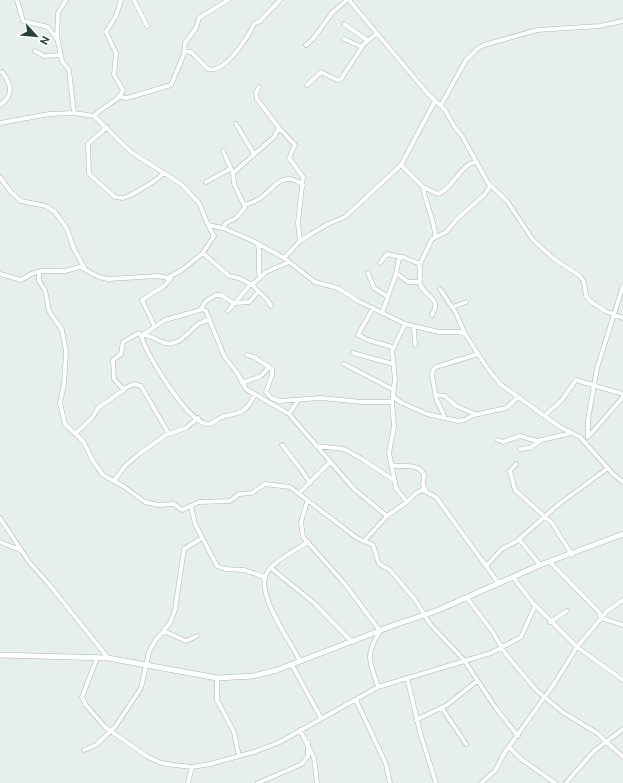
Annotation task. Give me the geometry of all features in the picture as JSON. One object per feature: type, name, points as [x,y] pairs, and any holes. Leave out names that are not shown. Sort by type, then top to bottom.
[{"type":"street","points":[[17,0],[23,21],[48,27],[58,40]]},
{"type":"street","points":[[66,0],[60,9],[58,16],[58,40],[63,64],[69,70],[74,113]]},
{"type":"street","points":[[94,116],[104,107],[120,97],[123,88],[114,72],[116,53],[106,32],[116,16],[121,0]]},
{"type":"street","points":[[134,0],[147,26]]},
{"type":"street","points":[[120,97],[127,98],[171,86],[184,51],[186,40],[196,28],[199,18],[228,0]]},
{"type":"street","points":[[184,51],[191,52],[208,69],[216,69],[230,60],[254,24],[260,21],[280,0]]},
{"type":"street","points":[[306,45],[313,39],[332,13],[348,0],[435,101],[441,105],[462,136],[490,186],[507,201],[533,240],[554,259],[580,276],[586,296],[590,301],[623,318]]},
{"type":"street","points":[[441,105],[466,60],[484,45],[537,30],[600,26],[623,21]]},
{"type":"street","points":[[344,24],[367,40]]},
{"type":"street","points":[[307,85],[321,72],[337,80],[341,79],[367,40],[376,34]]},
{"type":"street","points":[[344,39],[362,47]]},
{"type":"street","points":[[35,51],[44,56],[61,55]]},
{"type":"street","points":[[0,105],[8,98],[11,90],[10,84],[2,72]]},
{"type":"street","points":[[260,87],[256,93],[257,99],[279,128],[296,145],[289,158],[301,173],[303,185],[298,223],[300,241]]},
{"type":"street","points":[[284,258],[300,241],[322,227],[345,217],[401,165],[435,101]]},
{"type":"street","points":[[0,123],[49,114],[74,113],[94,116],[131,152],[177,181],[196,199],[214,236],[202,254],[171,278],[164,286],[142,300],[155,328]]},
{"type":"street","points":[[236,124],[254,154]]},
{"type":"street","points":[[107,127],[88,144],[88,171],[92,178],[112,196],[123,198],[131,195],[153,182],[164,172]]},
{"type":"street","points":[[206,182],[232,171],[274,137],[279,128]]},
{"type":"street","points":[[223,151],[232,171],[234,184],[245,205]]},
{"type":"street","points":[[401,165],[423,187],[440,193],[469,164],[476,162]]},
{"type":"street","points":[[0,177],[10,191],[21,201],[46,206],[55,212],[67,229],[74,249],[85,269]]},
{"type":"street","points":[[223,228],[226,223],[240,215],[245,205],[263,196],[270,188],[281,180],[290,179],[303,185]]},
{"type":"street","points":[[432,315],[436,308],[435,304],[420,282],[419,264],[424,258],[432,239],[446,232],[457,219],[484,195],[490,186]]},
{"type":"street","points":[[423,187],[432,222],[435,226],[435,237]]},
{"type":"street","points":[[208,224],[223,228],[284,258],[315,282],[338,288],[358,301],[414,328],[446,333],[459,332],[466,334]]},
{"type":"street","points":[[258,245],[260,253],[258,270],[260,277]]},
{"type":"street","points":[[202,254],[208,256],[232,277],[239,278],[251,285],[267,299],[270,306]]},
{"type":"street","points":[[380,263],[387,254],[403,257],[419,264]]},
{"type":"street","points":[[382,313],[400,257]]},
{"type":"street","points":[[228,311],[251,285],[266,272],[289,262]]},
{"type":"street","points":[[0,274],[21,280],[36,271],[65,271],[80,267],[99,277],[108,279],[158,276],[171,278]]},
{"type":"street","points":[[41,271],[39,274],[39,281],[45,290],[49,311],[63,333],[66,360],[60,403],[65,424],[83,441],[98,470],[151,505],[174,504],[182,510],[203,501],[230,501],[239,494],[252,493],[265,484],[287,486],[357,538],[365,540],[373,545],[379,564],[388,568],[400,581],[416,601],[435,630],[464,660],[477,681],[518,736]]},
{"type":"street","points":[[368,273],[374,288],[387,296]]},
{"type":"street","points":[[396,273],[408,282],[420,282]]},
{"type":"street","points":[[588,437],[588,420],[594,384],[613,314],[623,286]]},
{"type":"street","points":[[440,289],[453,307],[466,334],[494,378],[517,398],[585,441],[608,468],[623,482]]},
{"type":"street","points":[[255,394],[250,405],[238,414],[220,417],[208,424],[198,418],[164,381],[142,340],[142,336],[165,320],[202,308],[206,301],[216,295],[221,295],[235,303],[249,302],[258,292]]},
{"type":"street","points":[[453,307],[466,302]]},
{"type":"street","points":[[202,308],[206,311],[224,356],[238,374],[246,389],[289,414],[360,495],[387,516]]},
{"type":"street","points":[[373,308],[358,335],[392,347]]},
{"type":"street","points":[[144,334],[155,337],[165,343],[171,342],[184,338],[198,324],[209,320]]},
{"type":"street","points":[[405,324],[392,347],[395,373],[392,402],[394,427],[389,452],[398,491],[407,502]]},
{"type":"street","points":[[414,328],[415,345]]},
{"type":"street","points":[[126,388],[120,388],[114,379],[113,361],[121,354],[123,342],[139,333]]},
{"type":"street","points":[[353,353],[393,364]]},
{"type":"street","points":[[445,418],[436,395],[432,375],[433,370],[436,367],[478,354]]},
{"type":"street","points":[[247,355],[269,367],[273,372],[266,392],[268,395],[280,401],[321,398],[362,402],[392,402]]},
{"type":"street","points":[[344,364],[394,390]]},
{"type":"street","points":[[242,384],[259,378],[269,367]]},
{"type":"street","points":[[544,416],[561,401],[575,381],[578,380],[594,384],[623,395],[585,441]]},
{"type":"street","points":[[75,434],[92,418],[98,408],[134,384],[140,386],[169,434]]},
{"type":"street","points":[[436,395],[445,396],[456,406],[475,414]]},
{"type":"street","points":[[393,396],[400,402],[416,410],[461,421],[475,414],[506,408],[517,398]]},
{"type":"street","points":[[289,414],[298,400]]},
{"type":"street","points":[[114,481],[130,461],[169,434],[186,428],[198,418]]},
{"type":"street","points":[[520,449],[530,448],[540,441],[572,433]]},
{"type":"street","points":[[498,440],[503,442],[520,436],[540,441]]},
{"type":"street","points":[[282,445],[310,483]]},
{"type":"street","points":[[316,446],[344,449],[368,463],[395,482]]},
{"type":"street","points":[[299,494],[330,462]]},
{"type":"street","points":[[516,464],[510,471],[514,489],[556,528],[572,555]]},
{"type":"street","points":[[392,465],[399,467],[415,466],[420,468],[424,474],[423,485],[426,490],[436,497],[443,505],[499,584]]},
{"type":"street","points":[[486,566],[502,549],[519,539],[608,468]]},
{"type":"street","points":[[365,540],[387,516],[407,502],[416,493],[426,490]]},
{"type":"street","points":[[307,502],[300,530],[303,537],[344,583],[380,631]]},
{"type":"street","points":[[191,506],[193,519],[214,563],[221,568],[244,570],[265,577]]},
{"type":"street","points":[[0,518],[21,550],[108,658]]},
{"type":"street","points":[[0,655],[108,658],[217,678],[258,676],[292,665],[425,615],[540,566],[572,555],[623,534]]},
{"type":"street","points":[[84,750],[96,745],[110,732],[141,688],[152,644],[170,623],[175,610],[184,549],[202,538]]},
{"type":"street","points":[[519,539],[540,566]]},
{"type":"street","points":[[0,542],[21,550]]},
{"type":"street","points":[[300,662],[272,610],[266,590],[265,577],[271,568],[308,542]]},
{"type":"street","points":[[550,562],[599,612],[601,618]]},
{"type":"street","points":[[271,568],[314,604],[352,642]]},
{"type":"street","points":[[513,578],[550,622],[576,647],[623,680]]},
{"type":"street","points":[[467,598],[492,631],[501,647],[530,684],[543,697],[564,713],[591,728],[623,756]]},
{"type":"street","points":[[484,782],[518,736],[543,697],[554,684],[576,647],[612,607],[623,600]]},
{"type":"street","points":[[97,658],[83,694],[83,701],[110,732],[139,752],[156,761],[192,767],[240,756],[278,742],[378,687],[491,653],[516,641],[523,634],[534,610],[534,604]]},
{"type":"street","points":[[550,622],[567,611]]},
{"type":"street","points":[[601,618],[623,625]]},
{"type":"street","points":[[164,631],[186,641],[197,636]]},
{"type":"street","points":[[378,687],[369,656],[371,646],[380,631]]},
{"type":"street","points":[[292,665],[321,718]]},
{"type":"street","points":[[217,678],[217,700],[234,732],[240,756]]},
{"type":"street","points":[[407,678],[416,720],[436,783]]},
{"type":"street","points":[[416,720],[442,708],[477,681]]},
{"type":"street","points":[[356,700],[386,764],[390,783]]},
{"type":"street","points":[[442,708],[466,744]]},
{"type":"street","points":[[566,783],[594,751],[608,742],[623,729]]},
{"type":"street","points":[[300,730],[308,742],[314,758],[317,783]]},
{"type":"street","points":[[258,783],[302,764],[308,756],[308,742]]},
{"type":"street","points":[[509,747],[517,756],[555,783]]},
{"type":"street","points":[[188,783],[192,767]]}]
